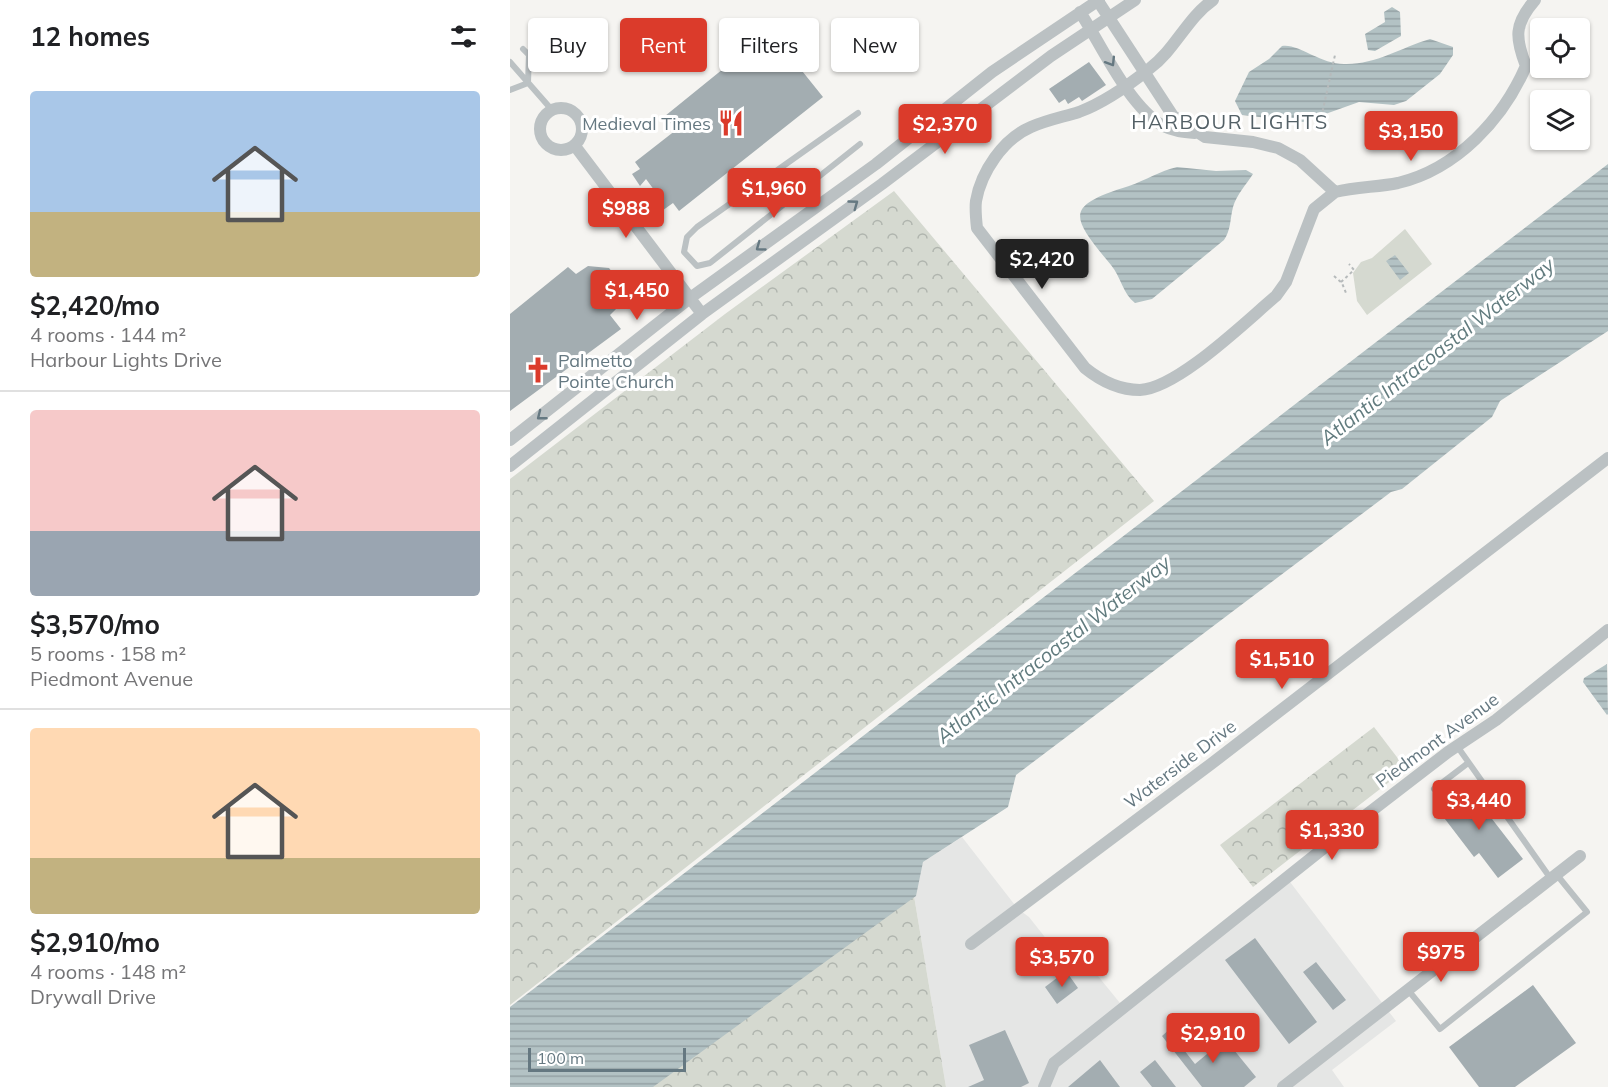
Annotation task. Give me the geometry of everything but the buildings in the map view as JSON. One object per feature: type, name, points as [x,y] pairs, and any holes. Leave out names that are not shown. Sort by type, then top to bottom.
[{"type":"street","points":[[510,466],[702,314],[882,184],[1051,56],[1135,0]]},
{"type":"street","points":[[1213,0],[1197,11],[1178,42],[1143,74],[1126,86],[1080,111],[1029,127],[1008,142],[982,180],[975,203],[977,228],[990,248],[1085,368],[1101,381],[1122,388],[1141,390],[1183,373],[1276,296],[1286,282],[1314,209],[1335,192],[1360,186],[1398,183],[1433,170],[1494,122],[1517,87],[1526,66],[1516,41],[1523,13],[1535,0]]},
{"type":"street","points":[[510,440],[690,298],[876,164],[992,72],[1098,1],[1143,74],[1173,116],[1196,134]]},
{"type":"street","points":[[1080,12],[1133,97],[1161,125],[1179,132],[1204,137],[1253,142],[1278,148],[1300,160],[1335,192]]},
{"type":"street","points":[[561,108],[577,115],[582,124],[582,135],[574,146],[560,151],[549,147],[543,140],[540,126],[544,117],[552,110],[561,108]]},
{"type":"street","points":[[574,146],[702,314]]},
{"type":"street","name":"Waterside Drive","points":[[971,944],[1211,764],[1608,458]]},
{"type":"street","name":"Piedmont Avenue","points":[[1044,1087],[1054,1063],[1344,832],[1457,746],[1496,720],[1608,630]]},
{"type":"street","points":[[1283,1087],[1580,856]]},
{"type":"lane","points":[[524,49],[529,55],[528,83]]},
{"type":"lane","points":[[510,62],[552,110]]},
{"type":"lane","points":[[510,90],[528,83]]},
{"type":"lane","points":[[858,113],[697,227],[687,237],[684,252],[698,266],[710,263],[860,144]]},
{"type":"lane","points":[[1408,990],[1440,1029],[1587,912],[1554,877],[1457,746]]},
{"type":"lane","points":[[1434,789],[1468,763]]},
{"type":"path","points":[[1320,123],[1335,56]]},
{"type":"path","points":[[1341,282],[1354,271],[1349,264]]},
{"type":"path","points":[[1334,276],[1341,282],[1346,293]]},
{"type":"shaded area","points":[[962,837],[1018,909],[1029,917],[1067,965],[1081,955],[1124,1008],[1287,878],[1396,1021],[1332,1070],[1344,1087],[946,1087],[913,890],[923,862]]},
{"type":"green space","points":[[894,191],[1154,501],[510,1005],[510,479],[725,314]]},
{"type":"green space","points":[[1405,229],[1432,264],[1367,315],[1357,301],[1353,273],[1361,262],[1372,258]]},
{"type":"green space","points":[[1374,727],[1406,769],[1253,887],[1220,845]]},
{"type":"green space","points":[[913,890],[946,1087],[646,1087]]},
{"type":"water","points":[[1392,7],[1400,12],[1401,36],[1375,51],[1368,50],[1365,34],[1385,22],[1384,12]]},
{"type":"water","points":[[1430,39],[1453,47],[1453,55],[1440,74],[1406,101],[1394,105],[1359,102],[1303,122],[1242,115],[1235,101],[1249,72],[1269,59],[1282,46],[1295,48],[1326,61],[1355,64],[1377,59]]},
{"type":"water","name":"Atlantic Intracoastal Waterway","points":[[1608,164],[1608,331],[1500,401],[1492,417],[1402,489],[1391,492],[1016,775],[1008,807],[923,862],[916,896],[653,1087],[510,1087],[510,1007]]},
{"type":"water","points":[[1177,167],[1216,171],[1246,170],[1253,174],[1235,202],[1224,240],[1152,299],[1135,303],[1114,270],[1087,235],[1080,215],[1084,207],[1093,200]]},
{"type":"water","points":[[1395,255],[1409,273],[1400,280],[1386,261]]},
{"type":"water","points":[[1607,664],[1607,715],[1583,682],[1584,678]]},
{"type":"place","name":"Medieval Times","points":[[731,123]]},
{"type":"place","name":"Palmetto Pointe Church","points":[[538,370]]},
{"type":"district","name":"HARBOUR LIGHTS","points":[[1230,121]]}]
